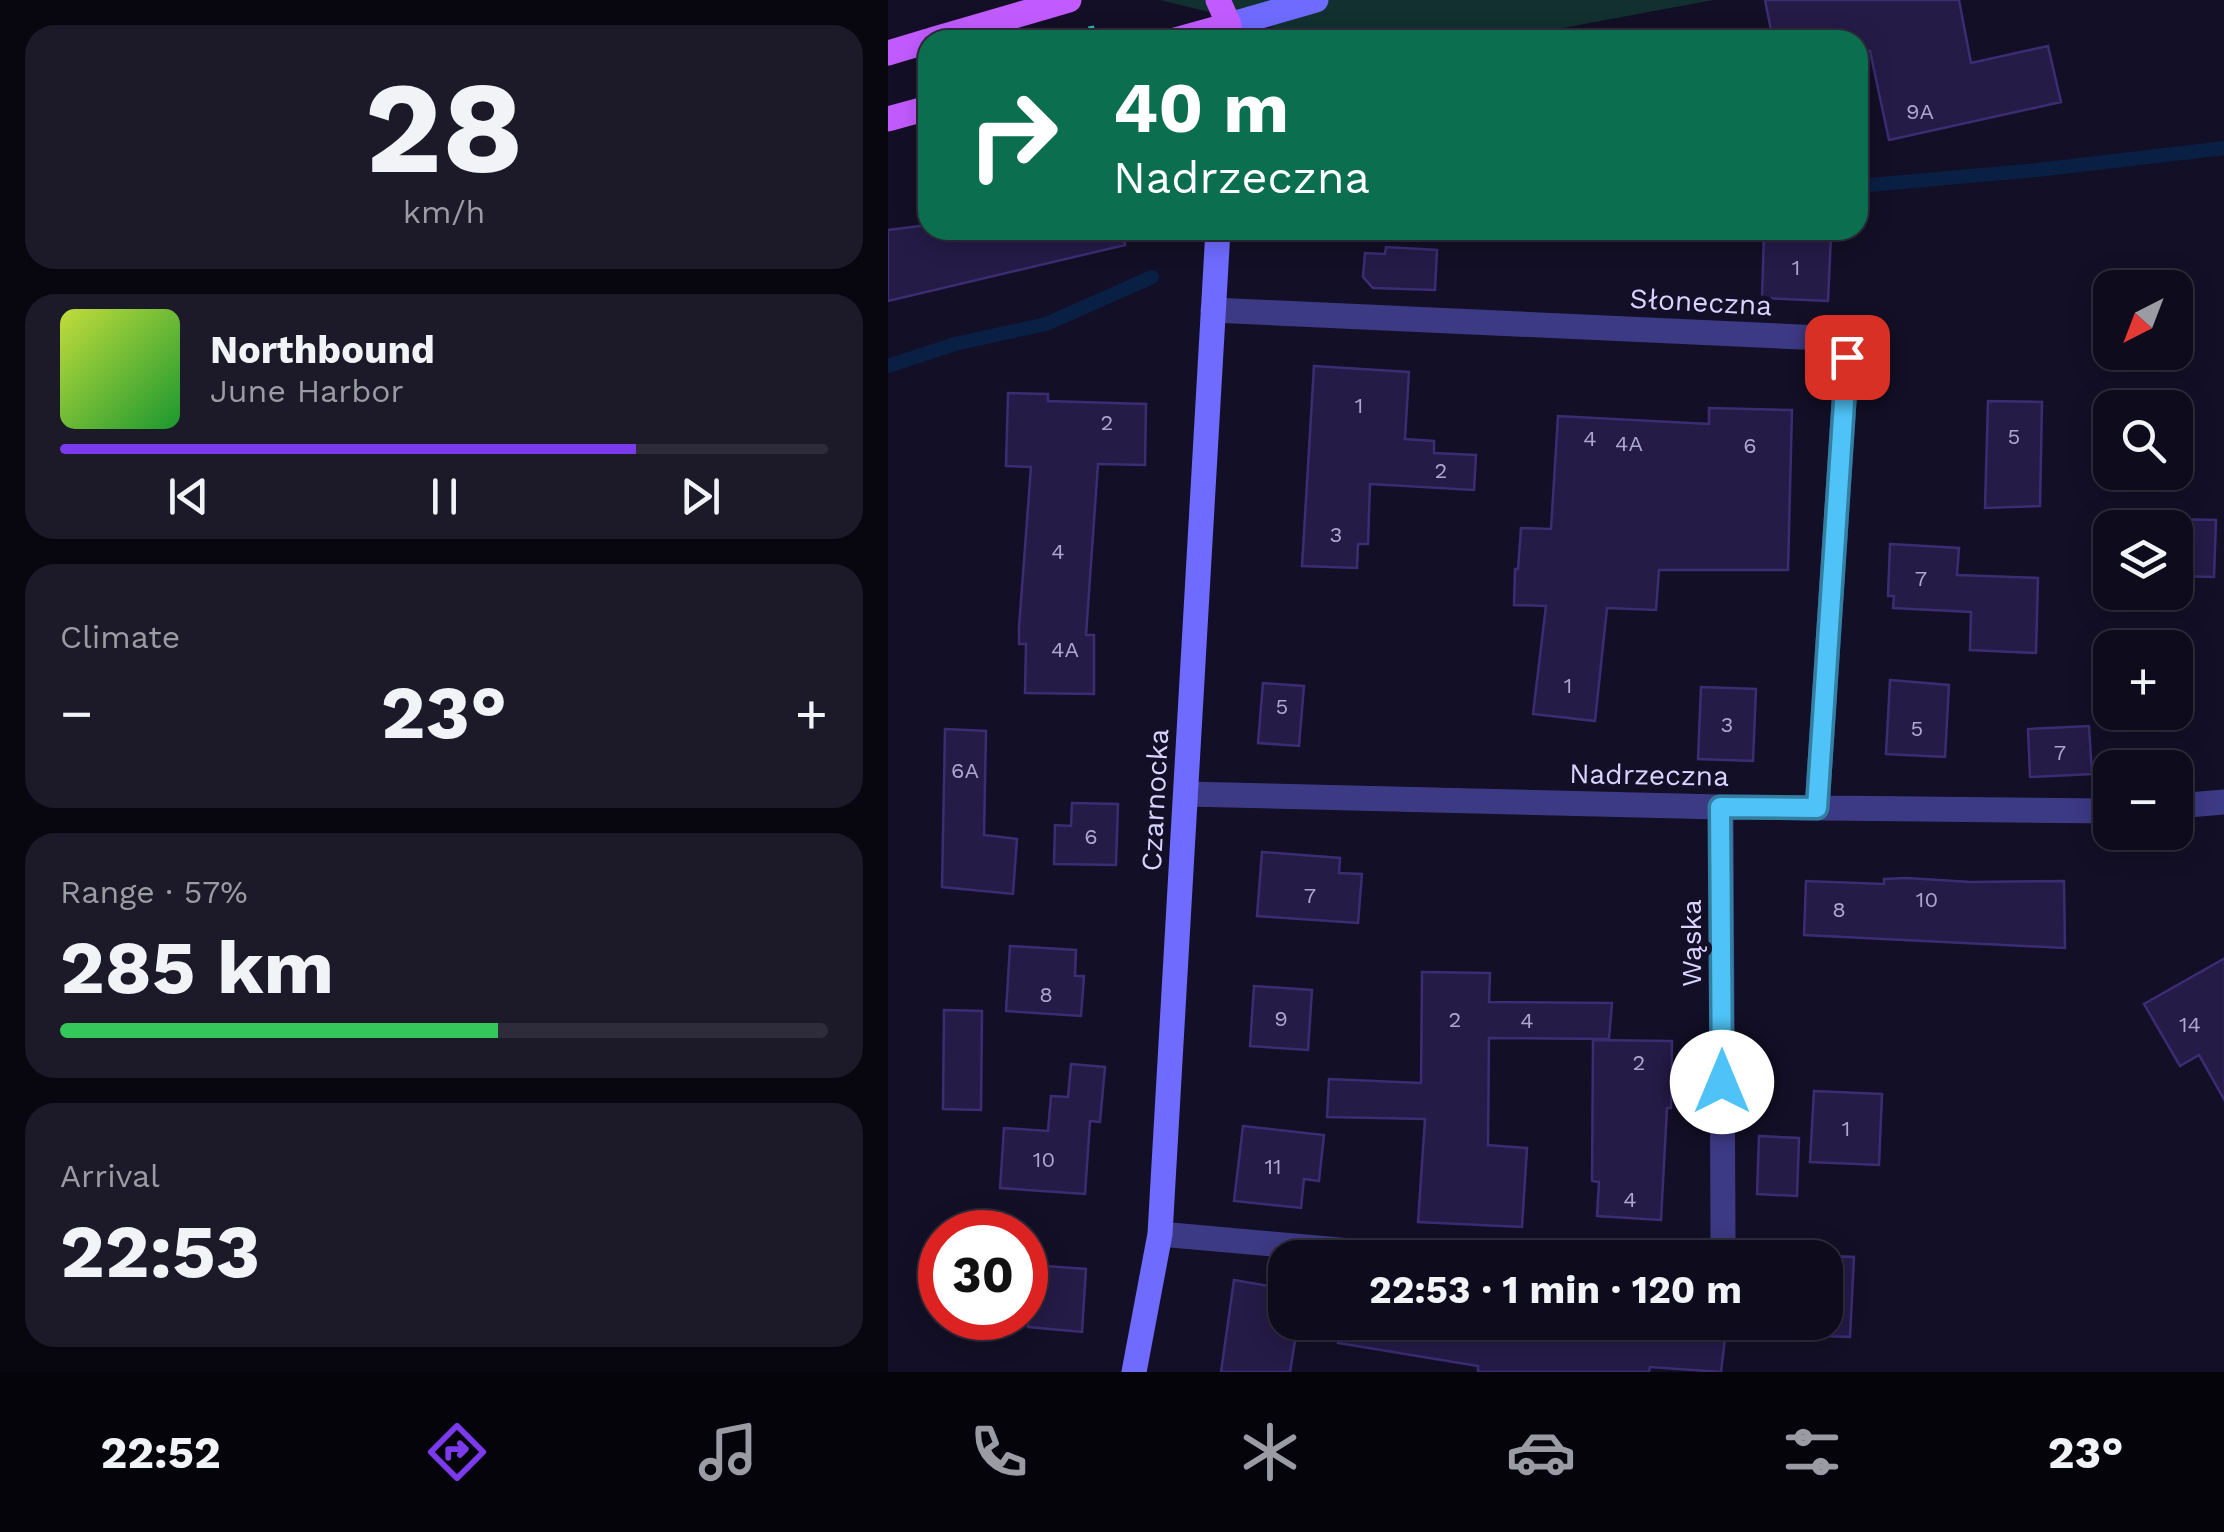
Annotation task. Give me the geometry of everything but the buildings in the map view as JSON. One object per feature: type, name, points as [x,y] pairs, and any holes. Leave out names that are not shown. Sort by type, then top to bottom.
[{"type":"main road","points":[[965,30],[1069,0]]},
{"type":"main road","points":[[1218,0],[1228,30]]},
{"type":"main road","points":[[1230,30],[1238,0]]},
{"type":"main road","points":[[888,52],[918,43]]},
{"type":"main road","points":[[888,119],[918,111]]},
{"type":"street","points":[[1234,30],[1316,0]]},
{"type":"street","name":"Czarnocka","points":[[1134,1372],[1160,1234],[1218,240]]},
{"type":"street","name":"Słoneczna","points":[[1214,310],[1823,338],[1847,357],[1817,808]]},
{"type":"street","name":"Nadrzeczna","points":[[1186,794],[1720,807],[2093,811]]},
{"type":"street","points":[[2193,805],[2224,802]]},
{"type":"street","name":"Wąska","points":[[1720,807],[1723,1240]]},
{"type":"street","points":[[1160,1234],[1268,1244]]},
{"type":"green space","points":[[1160,0],[1713,0],[1552,30],[1282,30]]},
{"type":"waterway","points":[[1868,185],[2225,148]]},
{"type":"waterway","points":[[888,366],[955,344],[1046,324],[1152,277]]},
{"type":"route","points":[[1722,1082],[1720,807],[1817,808],[1847,357]]}]
